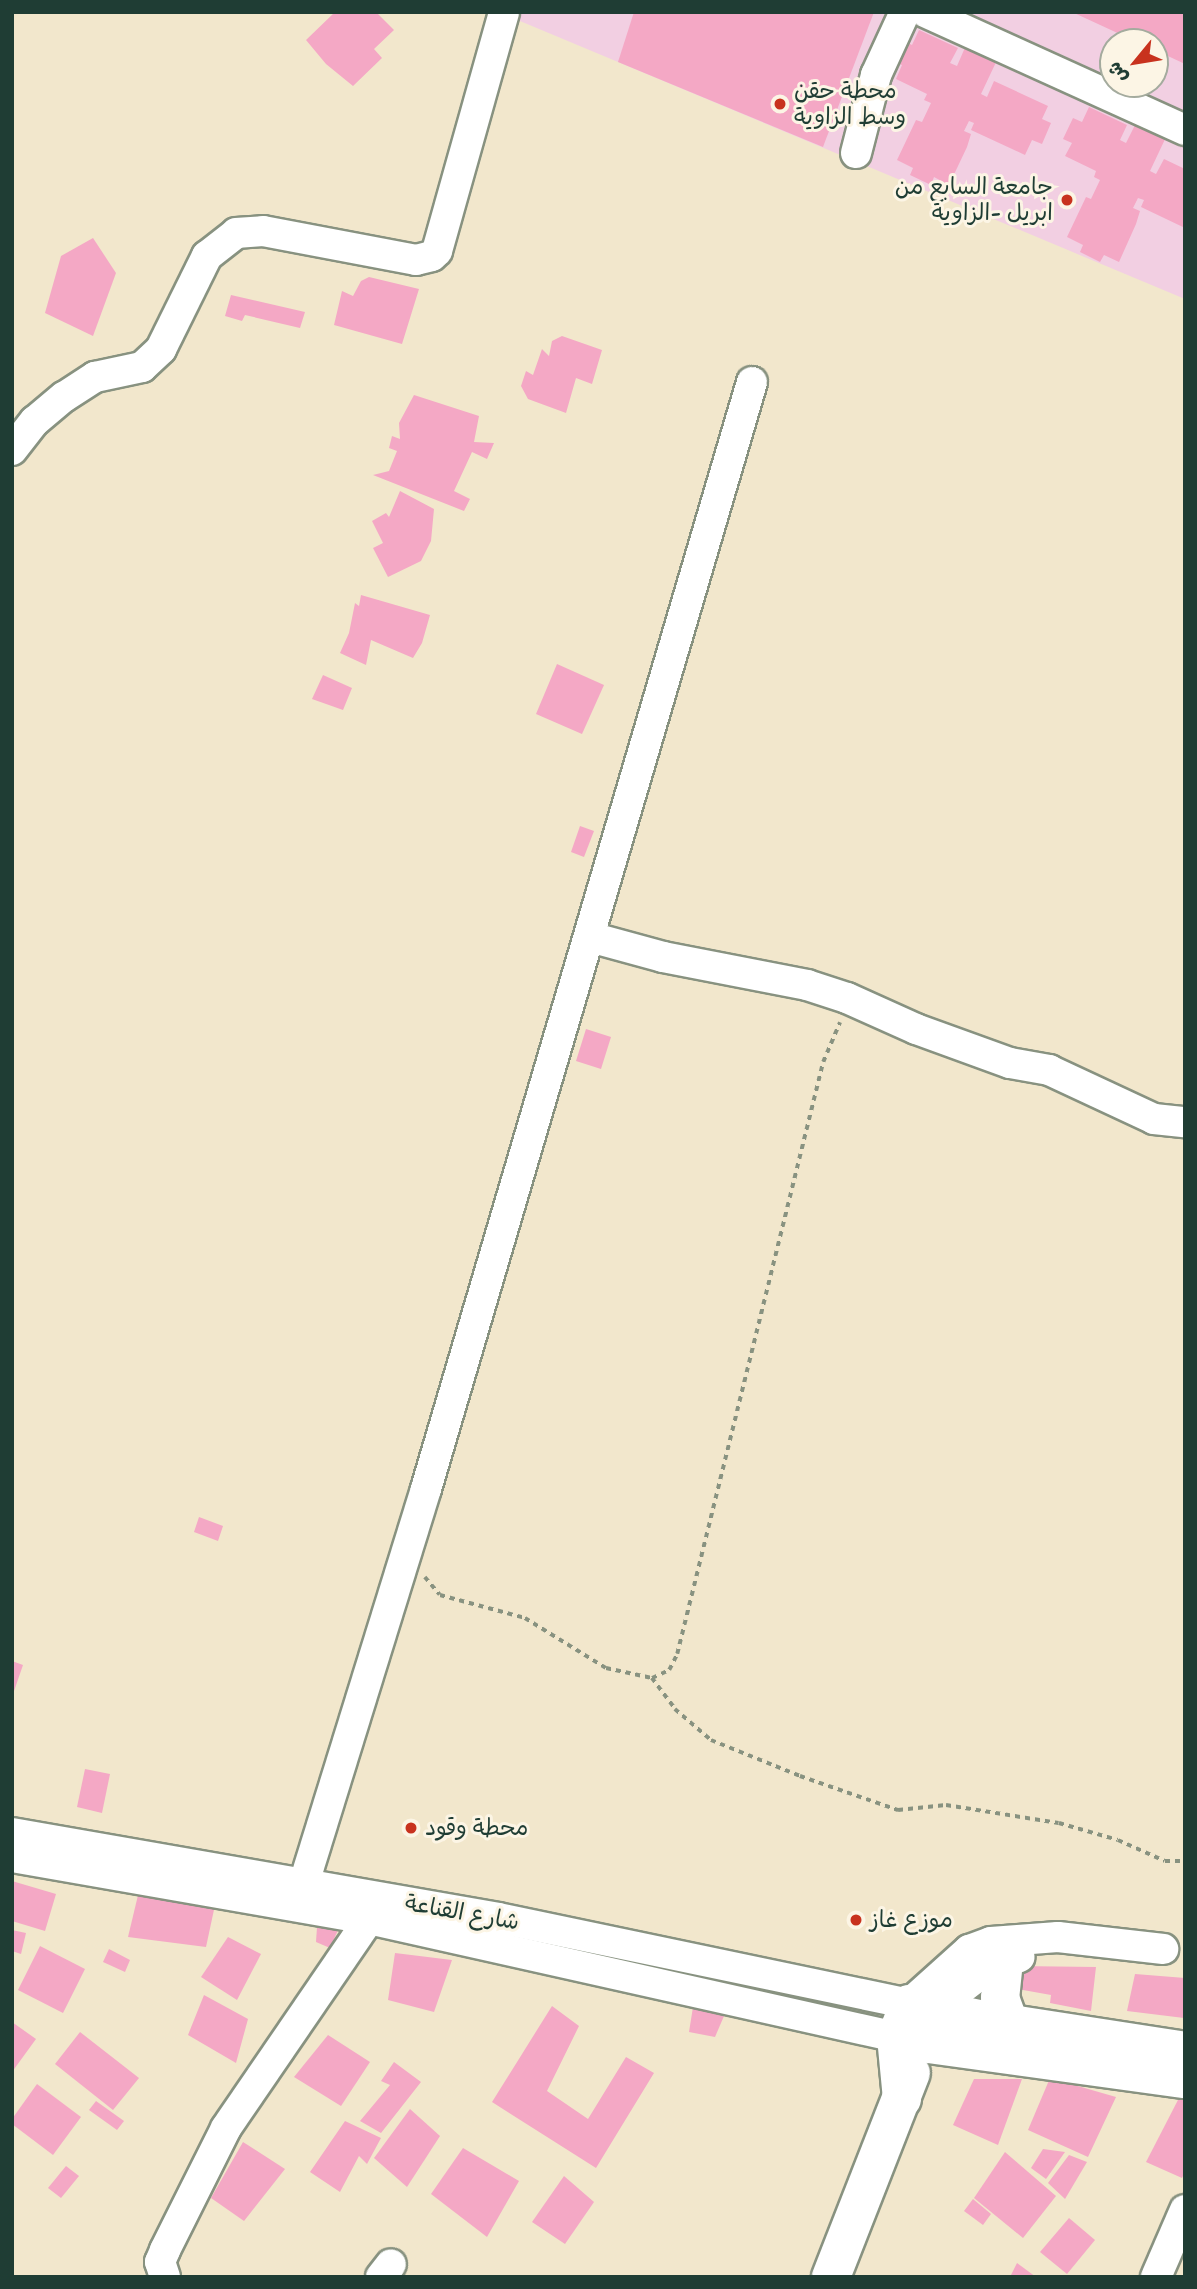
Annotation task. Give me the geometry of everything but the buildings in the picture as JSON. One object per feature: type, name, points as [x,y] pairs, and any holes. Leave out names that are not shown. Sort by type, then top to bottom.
[{"type":"main road","points":[[1004,1961],[1000,1998],[1009,2023]]},
{"type":"main road","points":[[915,2023],[1009,2023],[1185,2051]]},
{"type":"main road","points":[[915,2023],[1185,2079]]},
{"type":"main road","points":[[831,2277],[902,2099],[915,2023]]},
{"type":"street","points":[[12,450],[34,421],[64,397],[95,377],[142,367],[161,349],[207,256],[236,233],[262,231],[416,260],[432,256],[436,251],[504,12]]},
{"type":"street","points":[[856,153],[876,75],[905,12]]},
{"type":"street","points":[[925,12],[1185,130]]},
{"type":"street","points":[[304,1883],[373,1664],[752,383]]},
{"type":"street","points":[[590,937],[663,957],[807,985],[1010,1063],[1049,1070],[1154,1119],[1185,1122]]},
{"type":"street","name":"شارع القناعة","points":[[12,1833],[498,1918],[915,2023]]},
{"type":"street","name":"شارع القناعة","points":[[12,1857],[369,1919],[915,2023]]},
{"type":"street","points":[[165,2277],[160,2262],[226,2128],[369,1919]]},
{"type":"street","points":[[915,2023],[969,1950],[991,1942],[1058,1937],[1174,1948]]},
{"type":"street","points":[[915,2023],[978,1976],[1004,1961],[1047,1954],[1174,1948]]},
{"type":"street","points":[[1169,2268],[1185,2210]]},
{"type":"path","points":[[424,1575],[440,1595],[526,1618],[606,1668],[652,1678],[669,1670],[677,1654],[823,1062],[841,1022],[855,1002]]},
{"type":"path","points":[[652,1678],[675,1709],[711,1740],[800,1776],[898,1810],[946,1805],[1059,1823],[1118,1840],[1165,1861],[1185,1861]]},
{"type":"shaded area","name":"جامعة السابع من ابريل -الزاوية","points":[[510,12],[1185,12],[1185,299],[508,16]]},
{"type":"place","name":"محطة حقن وسط الزاوية","points":[[780,104]]},
{"type":"place","name":"جامعة السابع من ابريل -الزاوية","points":[[1067,200]]},
{"type":"place","name":"محطة وقود","points":[[411,1828]]},
{"type":"place","name":"موزع غاز","points":[[856,1920]]}]
